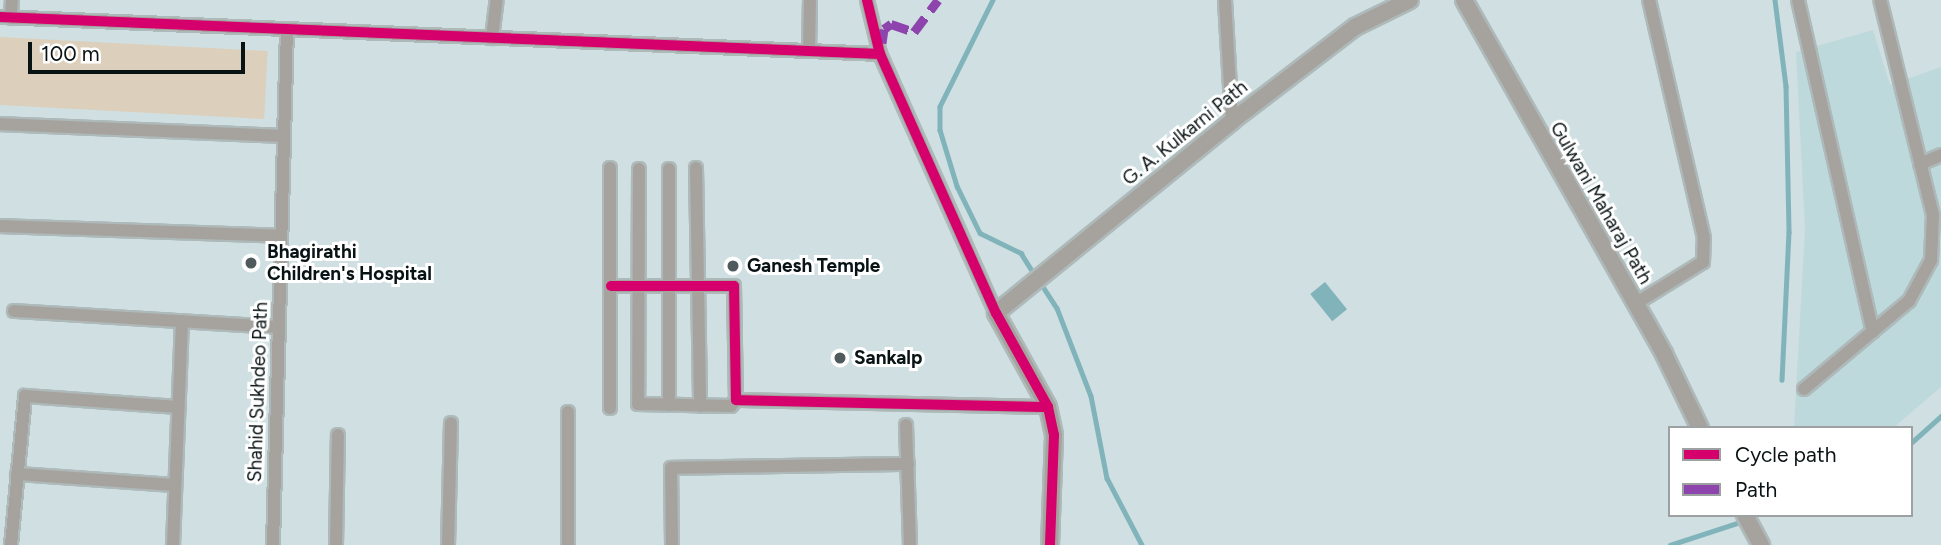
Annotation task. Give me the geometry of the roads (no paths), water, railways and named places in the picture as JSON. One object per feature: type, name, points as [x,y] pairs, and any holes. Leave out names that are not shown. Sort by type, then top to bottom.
[{"type":"street","points":[[12,0],[6,18],[880,54]]},
{"type":"street","points":[[492,38],[496,0]]},
{"type":"street","points":[[809,51],[810,0]]},
{"type":"street","points":[[867,0],[880,54],[996,313],[1048,407],[1054,435],[1050,545]]},
{"type":"street","points":[[1226,0],[1232,121]]},
{"type":"street","name":"G. A. Kulkarni Path","points":[[996,313],[1232,121],[1355,27],[1410,0]]},
{"type":"street","name":"Gulwani Maharaj Path","points":[[1464,0],[1635,304],[1699,426]]},
{"type":"street","points":[[1635,304],[1703,262],[1704,238],[1649,0]]},
{"type":"street","points":[[1798,0],[1873,331]]},
{"type":"street","points":[[1804,389],[1909,301],[1931,261],[1933,215],[1880,0]]},
{"type":"street","name":"Shahid Sukhdeo Path","points":[[273,545],[287,29]]},
{"type":"street","points":[[0,124],[284,136]]},
{"type":"street","points":[[1920,164],[1941,155]]},
{"type":"street","points":[[696,168],[700,406]]},
{"type":"street","points":[[610,169],[610,408]]},
{"type":"street","points":[[611,286],[637,286],[734,286],[736,400],[731,406],[638,404],[637,286],[639,169]]},
{"type":"street","points":[[668,169],[671,286],[669,405]]},
{"type":"street","points":[[0,226],[281,236]]},
{"type":"street","points":[[13,312],[279,327]]},
{"type":"street","points":[[173,545],[182,321]]},
{"type":"street","points":[[12,545],[25,396],[179,407]]},
{"type":"street","points":[[736,400],[1048,407]]},
{"type":"street","points":[[568,412],[568,545]]},
{"type":"street","points":[[448,545],[451,423]]},
{"type":"street","points":[[906,425],[910,545]]},
{"type":"street","points":[[336,545],[338,435]]},
{"type":"street","points":[[672,545],[671,468],[908,464]]},
{"type":"street","points":[[18,474],[175,485]]},
{"type":"street","points":[[1746,517],[1759,540]]},
{"type":"water","points":[[1325,282],[1347,309],[1332,321],[1310,294]]},
{"type":"waterway","points":[[993,0],[940,107],[940,130],[957,186],[980,233],[1021,253],[1035,275]]},
{"type":"waterway","points":[[1775,0],[1786,86],[1789,232],[1782,380]]},
{"type":"waterway","points":[[1040,282],[1057,308],[1091,396],[1107,478],[1142,545]]},
{"type":"waterway","points":[[1913,441],[1941,416]]},
{"type":"waterway","points":[[1670,545],[1743,521]]},
{"type":"place","name":"Bhagirathi Children's Hospital","points":[[251,263]]},
{"type":"place","name":"Ganesh Temple","points":[[733,266]]},
{"type":"place","name":"Sankalp","points":[[840,358]]}]
